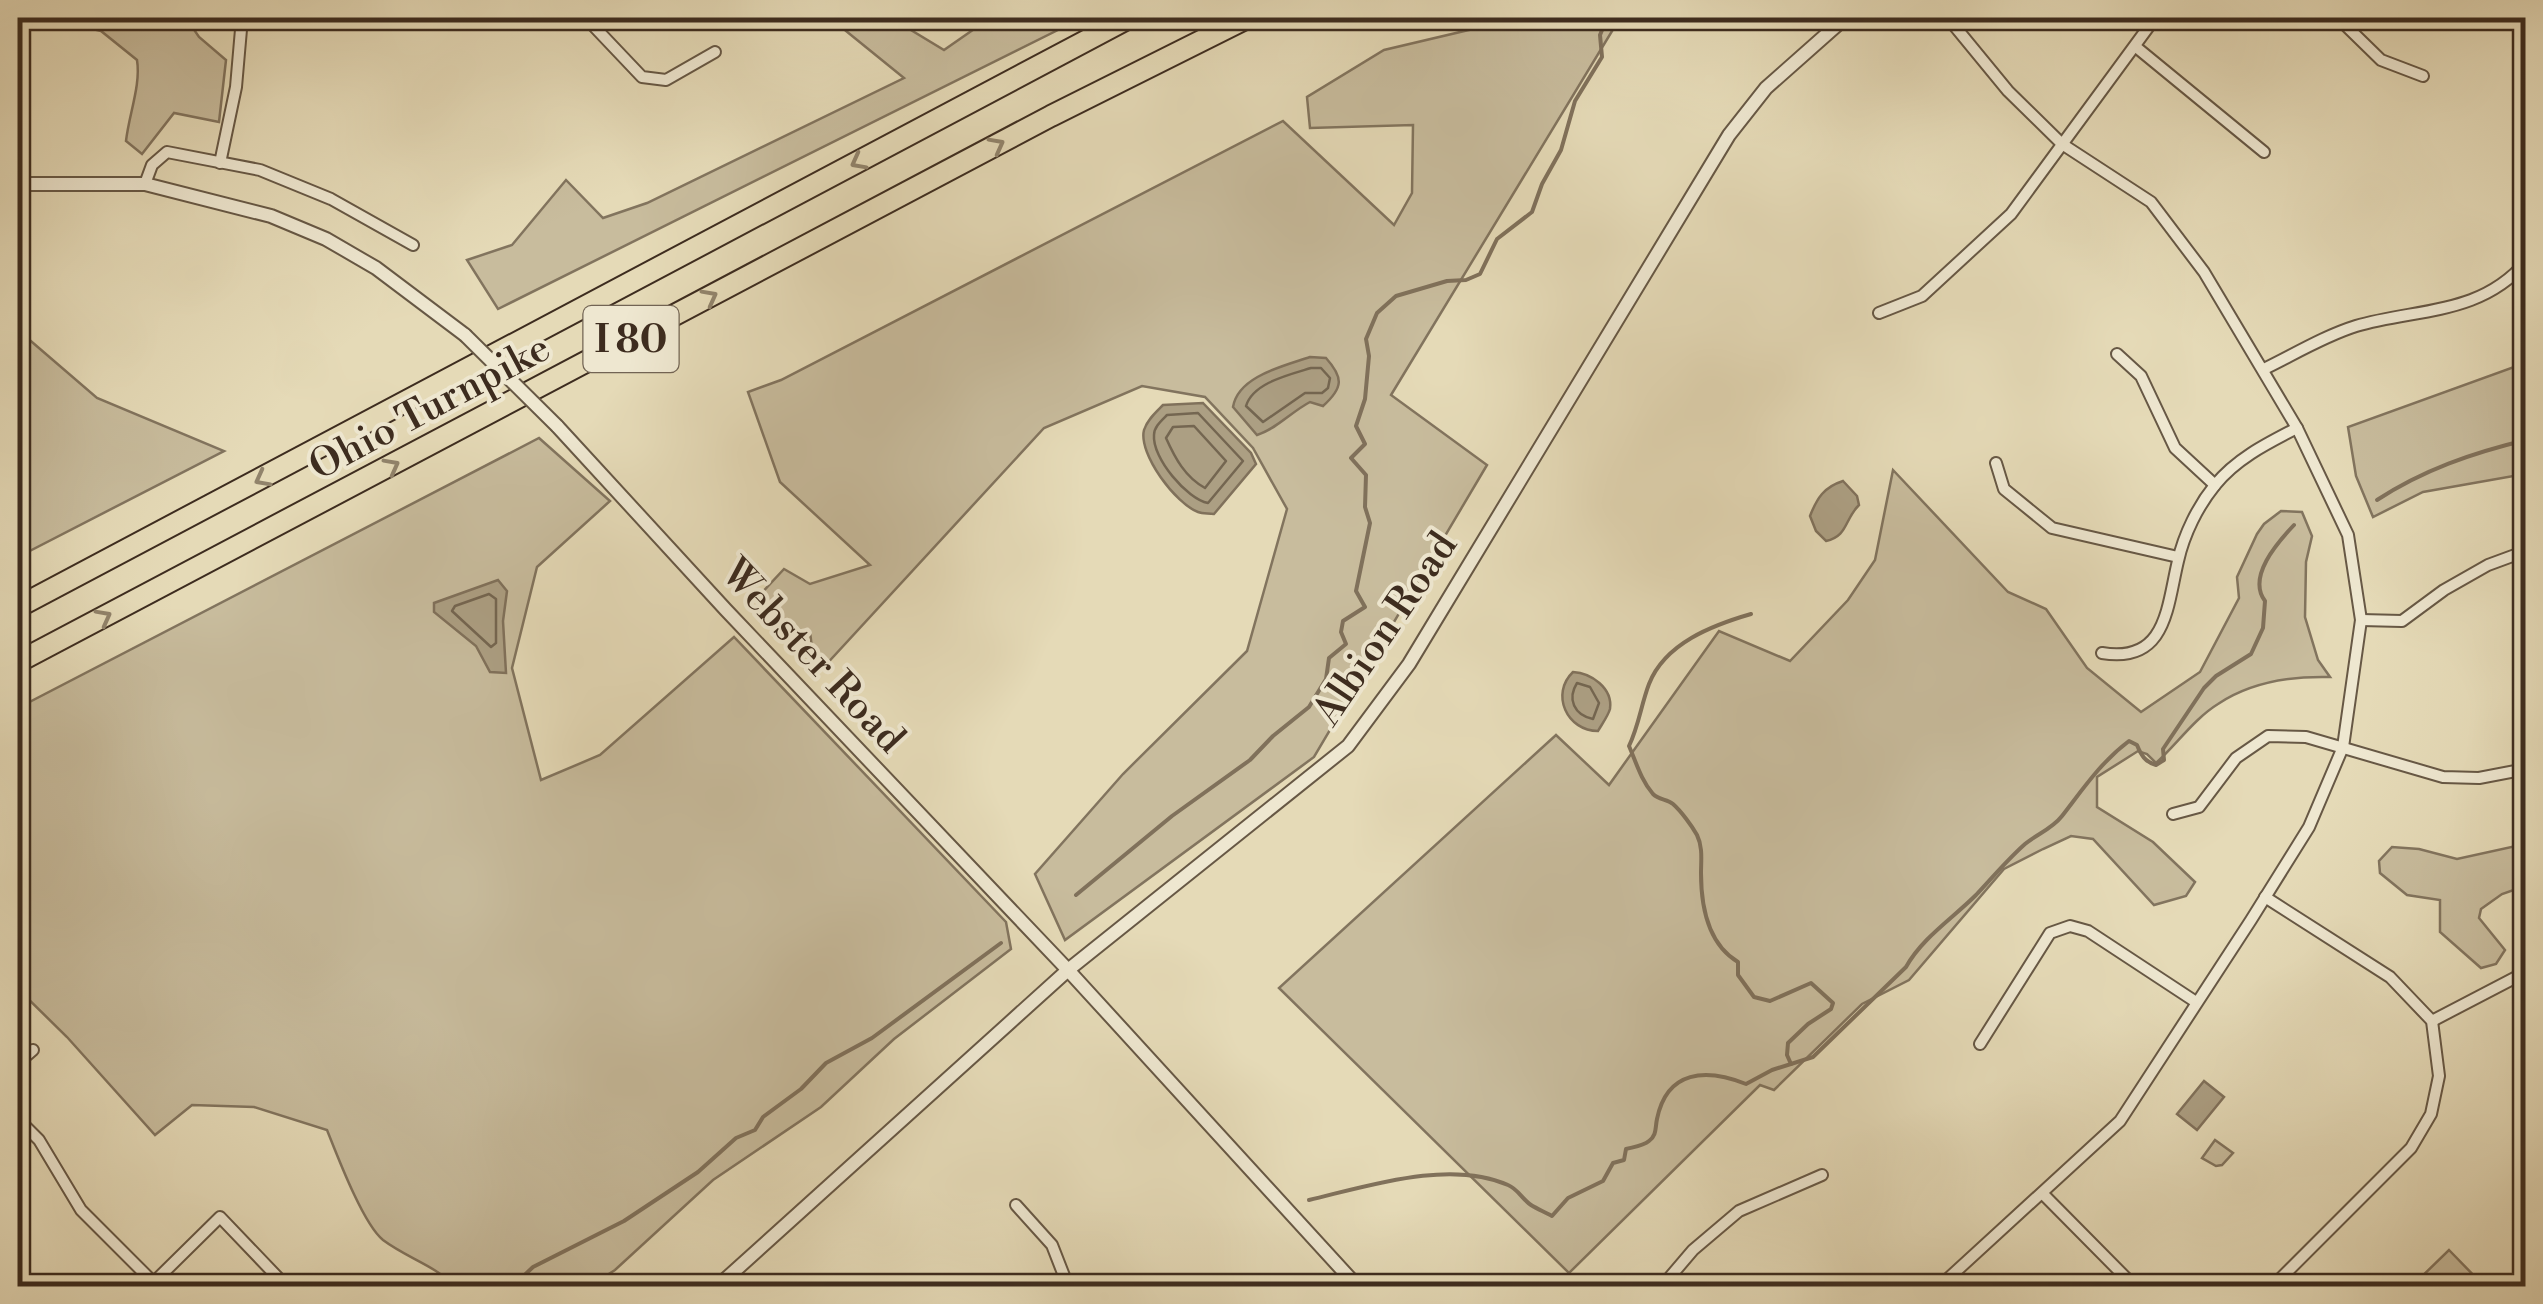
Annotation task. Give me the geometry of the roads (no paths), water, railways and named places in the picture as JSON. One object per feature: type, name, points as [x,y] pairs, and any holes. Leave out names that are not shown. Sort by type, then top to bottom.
[{"type":"highway","name":"Ohio Turnpike","points":[[18,607],[1129,18]]},
{"type":"highway","name":"Ohio Turnpike","points":[[18,662],[1051,116],[1246,18]]},
{"type":"street","points":[[220,163],[236,86],[242,18]]},
{"type":"street","points":[[586,18],[642,77],[666,80],[716,52]]},
{"type":"street","name":"Albion Road","points":[[718,1286],[1068,970],[1348,746],[1409,664],[1724,143],[1766,88],[1845,18]]},
{"type":"street","points":[[1940,1286],[2120,1121],[2309,827],[2343,747],[2361,620],[2348,535],[2298,428],[2204,272],[2151,202],[2062,144],[2008,91],[1948,18]]},
{"type":"street","points":[[1879,313],[1922,296],[2010,214],[2155,18]]},
{"type":"street","points":[[2338,18],[2381,60],[2423,76]]},
{"type":"street","points":[[2136,47],[2264,152]]},
{"type":"street","points":[[145,184],[152,165],[167,152],[260,170],[331,199],[413,245]]},
{"type":"street","name":"Webster Road","points":[[18,184],[145,184],[271,216],[326,239],[376,268],[465,335],[557,426],[1068,970],[1356,1286]]},
{"type":"street","points":[[2264,370],[2354,327],[2454,308],[2509,281],[2526,262]]},
{"type":"street","points":[[2117,354],[2141,376],[2174,448],[2215,484]]},
{"type":"street","points":[[2102,654],[2120,656],[2136,652],[2155,638],[2167,618],[2178,558],[2194,518],[2215,484],[2254,450],[2298,428]]},
{"type":"street","points":[[1996,463],[2004,489],[2052,528],[2178,558]]},
{"type":"street","points":[[2361,620],[2402,621],[2444,590],[2488,565],[2526,551]]},
{"type":"street","points":[[2173,814],[2199,806],[2236,758],[2268,736],[2306,737],[2443,777],[2479,778],[2526,770]]},
{"type":"street","points":[[2264,898],[2390,977],[2432,1020],[2439,1076],[2431,1114],[2412,1148],[2273,1286]]},
{"type":"street","points":[[1980,1044],[2050,932],[2070,926],[2088,932],[2196,1002]]},
{"type":"street","points":[[2432,1020],[2526,972]]},
{"type":"street","points":[[18,1063],[33,1050]]},
{"type":"street","points":[[18,1119],[40,1140],[81,1210],[152,1285],[220,1217],[286,1286]]},
{"type":"street","points":[[1673,1286],[1670,1277],[1693,1250],[1739,1210],[1822,1175]]},
{"type":"street","points":[[2043,1194],[2134,1286]]},
{"type":"street","points":[[1016,1205],[1052,1246],[1068,1286]]},
{"type":"water","points":[[1310,357],[1326,358],[1332,365],[1339,383],[1334,394],[1323,406],[1310,402],[1257,435],[1233,407],[1243,387],[1264,374]]},
{"type":"water","points":[[1203,403],[1251,453],[1256,464],[1214,514],[1198,512],[1179,499],[1160,477],[1144,440],[1147,423],[1163,405]]},
{"type":"water","points":[[1843,481],[1857,496],[1859,505],[1842,531],[1826,541],[1816,531],[1810,516],[1822,494]]},
{"type":"water","points":[[498,580],[507,591],[503,621],[506,673],[490,672],[476,646],[434,612],[434,603]]},
{"type":"water","points":[[1573,672],[1587,675],[1608,694],[1610,709],[1598,731],[1578,725],[1565,710],[1563,691]]},
{"type":"water","points":[[2204,1081],[2224,1097],[2197,1130],[2177,1114]]},
{"type":"waterway","points":[[1076,895],[1172,816],[1250,760],[1309,707],[1326,679],[1329,658],[1346,644],[1341,632],[1343,621],[1365,607],[1356,591],[1370,523],[1365,507],[1366,475],[1351,458],[1365,444],[1356,426],[1365,399],[1369,356],[1366,339],[1377,313],[1396,296],[1480,274],[1497,239],[1532,212],[1561,150],[1575,101],[1602,57],[1600,35],[1607,18]]},
{"type":"waterway","points":[[2377,500],[2448,464],[2526,440]]},
{"type":"waterway","points":[[1309,1200],[1383,1182],[1461,1174],[1508,1185],[1531,1205],[1552,1216],[1568,1198],[1603,1181],[1613,1163],[1624,1160],[1626,1149],[1652,1139],[1662,1103],[1679,1082],[1703,1075],[1746,1084],[1772,1070],[1813,1057],[2018,850],[2058,821],[2119,749],[2129,741],[2137,745],[2149,762],[2156,765],[2164,760],[2163,749],[2204,688],[2251,654],[2263,628],[2262,571],[2294,525]]},
{"type":"waterway","points":[[1751,614],[1706,630],[1666,657],[1649,684],[1629,746],[1649,789],[1671,802],[1697,835],[1708,924],[1720,945],[1738,962],[1738,975],[1754,997],[1770,1001],[1811,983],[1833,1003],[1831,1009],[1788,1043],[1791,1064]]},
{"type":"waterway","points":[[513,1286],[533,1267],[624,1221],[698,1172],[736,1138],[755,1130],[763,1117],[801,1089],[826,1063],[872,1038],[1001,943]]}]
